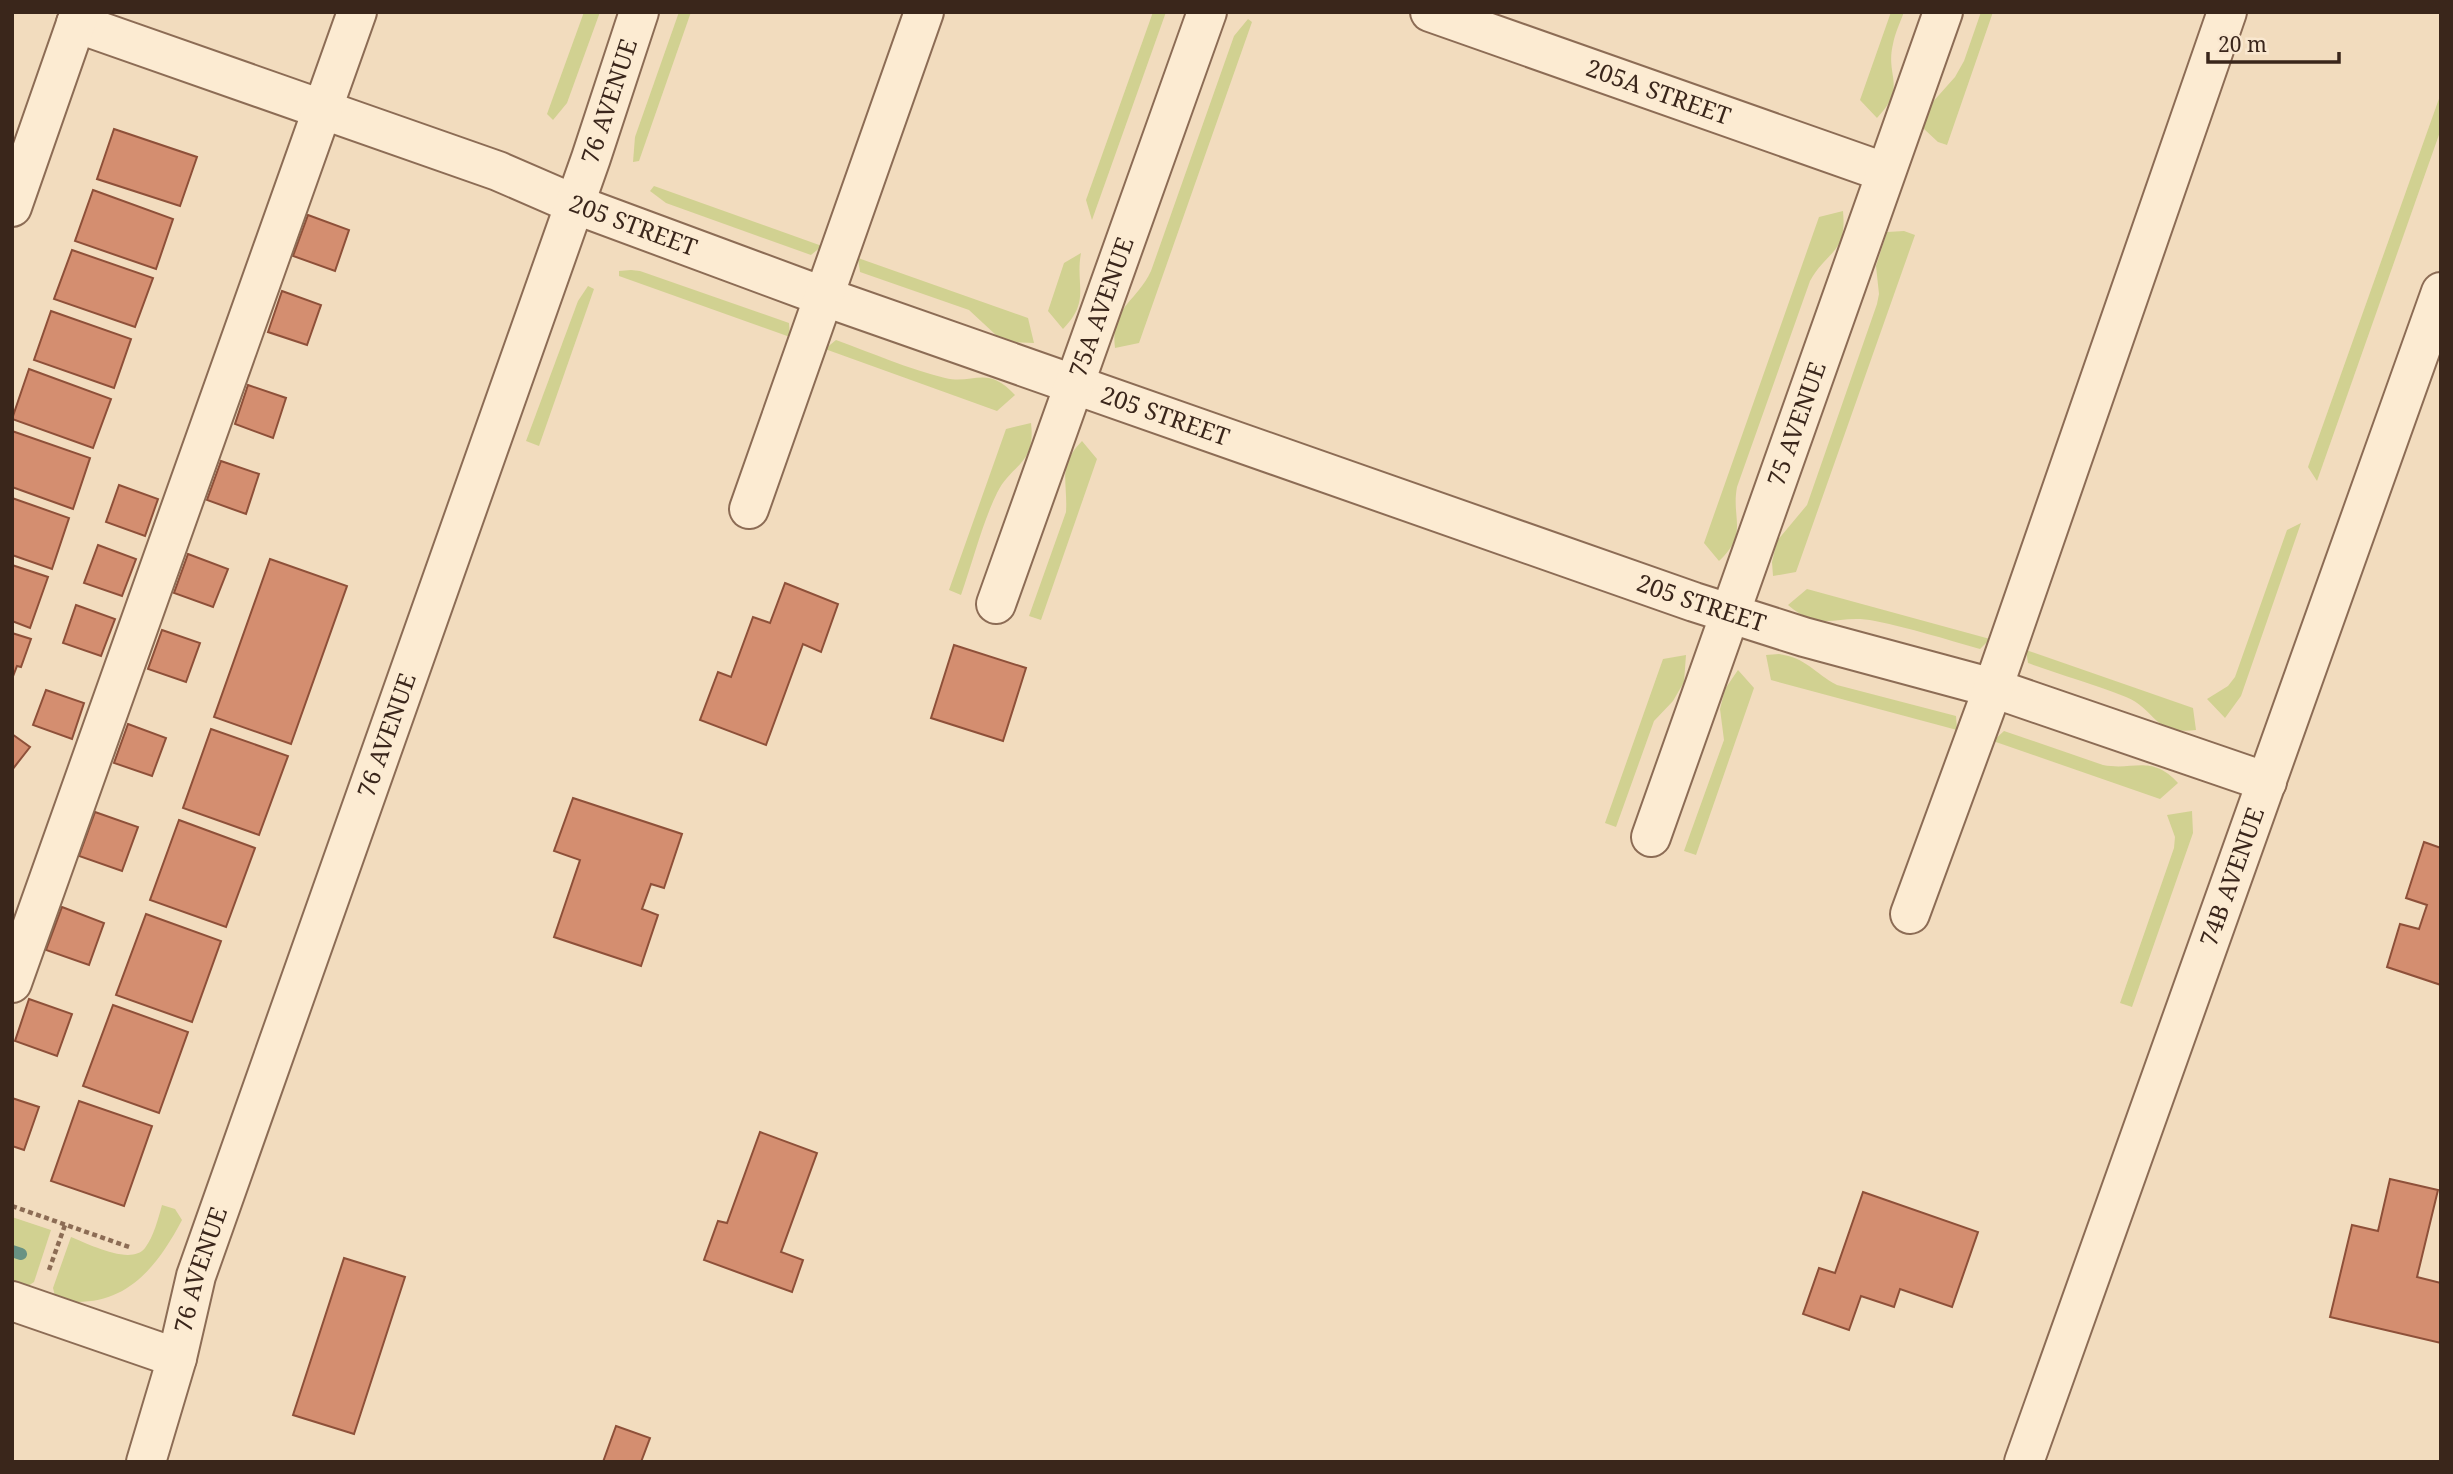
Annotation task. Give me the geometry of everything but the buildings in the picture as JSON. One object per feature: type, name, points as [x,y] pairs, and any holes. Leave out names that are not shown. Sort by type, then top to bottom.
[{"type":"street","points":[[14,974],[356,12]]},
{"type":"street","name":"76 AVENUE","points":[[146,1462],[177,1358],[195,1276],[574,204],[639,12]]},
{"type":"street","points":[[749,509],[924,12]]},
{"type":"street","name":"75A AVENUE","points":[[996,604],[1207,12]]},
{"type":"street","name":"205A STREET","points":[[1430,12],[1884,172]]},
{"type":"street","name":"75 AVENUE","points":[[1651,837],[1942,12]]},
{"type":"street","points":[[1910,914],[1993,688],[2227,12]]},
{"type":"street","points":[[12,208],[78,18]]},
{"type":"street","name":"205 STREET","points":[[78,18],[498,171],[574,204],[825,297],[1731,615],[1993,688],[2267,782]]},
{"type":"street","name":"74B AVENUE","points":[[2024,1462],[2441,292]]},
{"type":"street","points":[[12,1301],[177,1358]]},
{"type":"path","points":[[12,1206],[132,1248]]},
{"type":"green space","points":[[584,12],[600,12],[567,103],[553,120],[547,114]]},
{"type":"green space","points":[[679,12],[691,12],[639,161],[633,162],[635,137]]},
{"type":"green space","points":[[1153,12],[1166,12],[1092,220],[1086,200]]},
{"type":"green space","points":[[1891,12],[1904,12],[1891,55],[1894,89],[1886,107],[1877,118],[1860,100]]},
{"type":"green space","points":[[1981,12],[1993,12],[1947,145],[1938,142],[1923,128],[1931,104],[1955,77],[1964,61]]},
{"type":"green space","points":[[1248,19],[1252,22],[1139,343],[1115,348],[1116,323],[1151,271],[1234,36]]},
{"type":"green space","points":[[2441,93],[2441,129],[2317,481],[2308,467]]},
{"type":"green space","points":[[654,186],[822,246],[811,255],[666,203],[650,191]]},
{"type":"green space","points":[[1843,211],[1839,244],[1810,281],[1737,487],[1737,526],[1734,542],[1719,561],[1704,543],[1819,217]]},
{"type":"green space","points":[[1904,231],[1915,235],[1796,572],[1773,576],[1772,562],[1777,541],[1807,505],[1877,304],[1879,294],[1876,266],[1887,232]]},
{"type":"green space","points":[[1081,253],[1077,310],[1063,329],[1048,311],[1064,263]]},
{"type":"green space","points":[[858,258],[1028,318],[1034,343],[1008,342],[997,336],[969,310],[860,272]]},
{"type":"green space","points":[[631,270],[789,323],[790,337],[619,276],[619,271]]},
{"type":"green space","points":[[588,286],[594,289],[539,446],[526,441],[578,301]]},
{"type":"green space","points":[[836,340],[945,378],[996,380],[1015,395],[997,411],[825,349]]},
{"type":"green space","points":[[1031,423],[1030,447],[997,493],[982,529],[961,595],[949,590],[1006,429]]},
{"type":"green space","points":[[1082,441],[1097,459],[1041,620],[1029,616],[1066,512],[1066,467]]},
{"type":"green space","points":[[2301,523],[2241,696],[2225,718],[2207,699],[2228,686],[2235,677],[2287,530]]},
{"type":"green space","points":[[1807,589],[1990,639],[1980,649],[1875,621],[1811,619],[1788,605]]},
{"type":"green space","points":[[2026,650],[2193,708],[2196,730],[2171,729],[2126,697],[2028,663]]},
{"type":"green space","points":[[1779,654],[1804,662],[1837,685],[1956,716],[1957,730],[1771,680],[1766,655]]},
{"type":"green space","points":[[1686,655],[1684,682],[1673,701],[1654,721],[1616,827],[1605,823],[1663,659]]},
{"type":"green space","points":[[1738,670],[1754,688],[1696,855],[1684,851],[1724,740],[1720,709],[1725,689]]},
{"type":"green space","points":[[2004,731],[2103,765],[2151,766],[2168,774],[2178,783],[2160,799],[1993,741]]},
{"type":"green space","points":[[2192,811],[2193,833],[2132,1007],[2120,1003],[2174,848],[2175,837],[2167,815]]},
{"type":"green space","points":[[162,1205],[175,1209],[182,1220],[147,1272],[133,1284],[99,1300],[56,1300],[53,1288],[71,1237],[110,1252],[130,1255],[139,1253],[151,1238]]},
{"type":"green space","points":[[12,1217],[51,1230],[34,1282],[22,1290],[12,1286]]},
{"type":"waterway","points":[[12,1251],[21,1254]]}]
